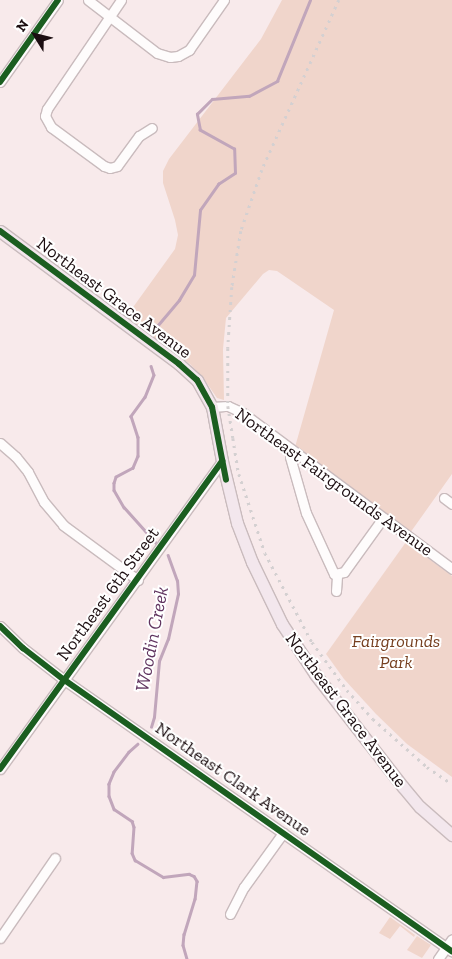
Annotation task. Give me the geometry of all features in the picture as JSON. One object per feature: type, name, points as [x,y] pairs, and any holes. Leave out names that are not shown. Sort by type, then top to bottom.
[{"type":"main road","name":"Northeast Grace Avenue","points":[[0,231],[187,371],[206,394],[212,407],[222,461],[237,523],[252,562],[282,624],[315,674],[403,787],[420,807],[452,835]]},
{"type":"street","points":[[0,82],[58,0]]},
{"type":"street","points":[[88,0],[157,53],[174,57],[189,50],[224,0]]},
{"type":"street","points":[[121,0],[47,109],[45,116],[51,126],[104,166],[110,168],[117,166],[139,136],[152,128]]},
{"type":"street","name":"Northeast Fairgrounds Avenue","points":[[212,407],[228,406],[243,412],[452,569]]},
{"type":"street","points":[[0,443],[16,457],[28,472],[44,502],[63,525],[138,580]]},
{"type":"street","points":[[292,450],[290,457],[306,513],[331,570],[337,575]]},
{"type":"street","name":"Northeast 6th Street","points":[[0,769],[63,679],[138,580],[222,461]]},
{"type":"street","points":[[337,575],[344,572],[383,518]]},
{"type":"street","points":[[336,591],[337,575]]},
{"type":"street","name":"Northeast Clark Avenue","points":[[0,626],[29,653],[63,679],[449,949]]},
{"type":"street","points":[[230,914],[244,887],[283,833]]},
{"type":"street","points":[[0,938],[56,858]]},
{"type":"street","points":[[438,959],[449,949],[452,939]]},
{"type":"green space","points":[[282,0],[452,0],[452,474],[410,533],[295,447],[334,310],[277,271],[269,270],[263,274],[226,318],[223,349],[224,400],[217,398],[204,379],[190,364],[126,317],[175,249],[178,235],[163,183],[163,171],[169,159],[261,39]]},
{"type":"green space","name":"Fairgrounds Park","points":[[406,542],[452,576],[452,777],[407,744],[376,714],[344,679],[326,654]]},
{"type":"green space","points":[[390,917],[415,935],[414,937],[400,926],[390,939],[379,933]]},
{"type":"green space","points":[[417,936],[431,945],[422,958],[407,950]]},
{"type":"waterway","name":"Woodin Creek","points":[[152,332],[179,300],[194,275],[200,210],[218,184],[235,173],[234,149],[200,130],[197,114],[212,99],[249,96],[277,81],[310,0]]},
{"type":"waterway","name":"Woodin Creek","points":[[151,366],[154,375],[145,397],[131,416],[138,437],[138,456],[133,468],[116,477],[114,490],[124,507],[157,544]]},
{"type":"waterway","name":"Woodin Creek","points":[[151,727],[154,717],[159,661],[168,639],[178,594],[177,581],[168,556]]},
{"type":"waterway","name":"Woodin Creek","points":[[138,744],[129,752],[114,772],[109,784],[109,796],[114,809],[132,821],[134,827],[132,853],[135,860],[163,877],[189,874],[194,876],[197,881],[195,899],[184,934],[183,945],[187,959]]},
{"type":"railway","points":[[339,0],[262,170],[241,231],[232,287],[228,348],[228,406],[239,474],[265,553],[312,642],[347,690],[373,719],[427,767],[452,784]]},
{"type":"cycle path","points":[[0,82],[58,0]]},
{"type":"cycle path","points":[[0,231],[179,364],[197,380],[212,407],[226,480]]},
{"type":"cycle path","points":[[0,769],[222,461]]},
{"type":"cycle path","points":[[0,626],[23,648],[63,679],[452,951]]}]
